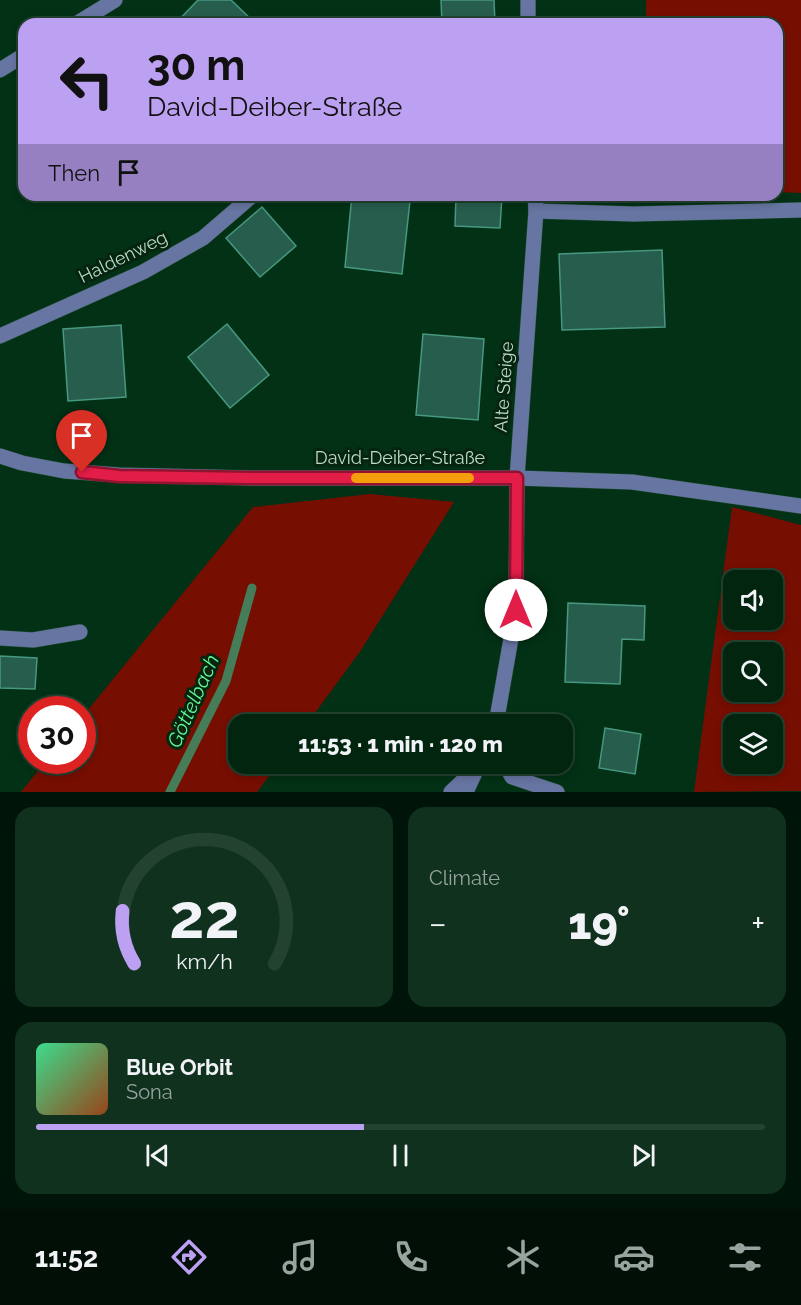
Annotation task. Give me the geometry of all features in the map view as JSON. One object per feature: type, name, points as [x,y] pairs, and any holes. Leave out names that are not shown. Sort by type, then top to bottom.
[{"type":"street","points":[[86,18],[115,0]]},
{"type":"street","points":[[528,0],[528,18]]},
{"type":"street","points":[[0,70],[18,59]]},
{"type":"street","name":"Haldenweg","points":[[0,336],[143,272],[203,238],[246,201]]},
{"type":"street","name":"Alte Steige","points":[[498,714],[516,610],[517,478],[535,201]]},
{"type":"street","points":[[536,211],[633,214],[801,210]]},
{"type":"street","name":"David-Deiber-Straße","points":[[0,456],[64,471],[119,476],[517,478],[632,482],[801,506]]},
{"type":"street","points":[[0,638],[33,640],[80,632]]},
{"type":"street","points":[[452,792],[469,774]]},
{"type":"street","points":[[466,792],[473,774]]},
{"type":"street","points":[[510,774],[512,777],[557,792]]},
{"type":"shaded area","points":[[646,0],[801,0],[801,193],[783,192],[783,18],[646,18]]},
{"type":"shaded area","points":[[370,494],[454,502],[361,650],[314,714],[228,714],[228,774],[270,774],[257,792],[21,792],[36,774],[96,774],[96,700],[253,507]]},
{"type":"shaded area","points":[[732,507],[801,525],[801,791],[694,792],[723,574],[723,630],[783,630],[783,570],[724,570]]},
{"type":"building","points":[[198,0],[231,0],[250,18],[181,18]]},
{"type":"building","points":[[441,0],[494,0],[495,18],[442,18]]},
{"type":"building","points":[[351,201],[410,201],[402,274],[345,267]]},
{"type":"building","points":[[456,201],[502,201],[500,228],[455,226]]},
{"type":"building","points":[[262,207],[296,246],[260,277],[226,238]]},
{"type":"building","points":[[662,250],[665,327],[562,330],[559,254]]},
{"type":"building","points":[[227,324],[269,375],[230,408],[188,357]]},
{"type":"building","points":[[121,325],[126,397],[68,401],[63,329]]},
{"type":"building","points":[[423,334],[484,339],[478,420],[416,415]]},
{"type":"building","points":[[568,603],[645,606],[644,640],[622,639],[620,684],[565,682]]},
{"type":"building","points":[[0,656],[37,658],[35,689],[0,688]]},
{"type":"building","points":[[605,728],[641,734],[635,774],[599,768]]},
{"type":"waterway","name":"Göttelbach","points":[[170,792],[226,681],[252,588]]},
{"type":"slow traffic","points":[[356,478],[469,478]]},
{"type":"route","points":[[82,472],[119,476],[252,478],[517,478],[516,610]]}]
